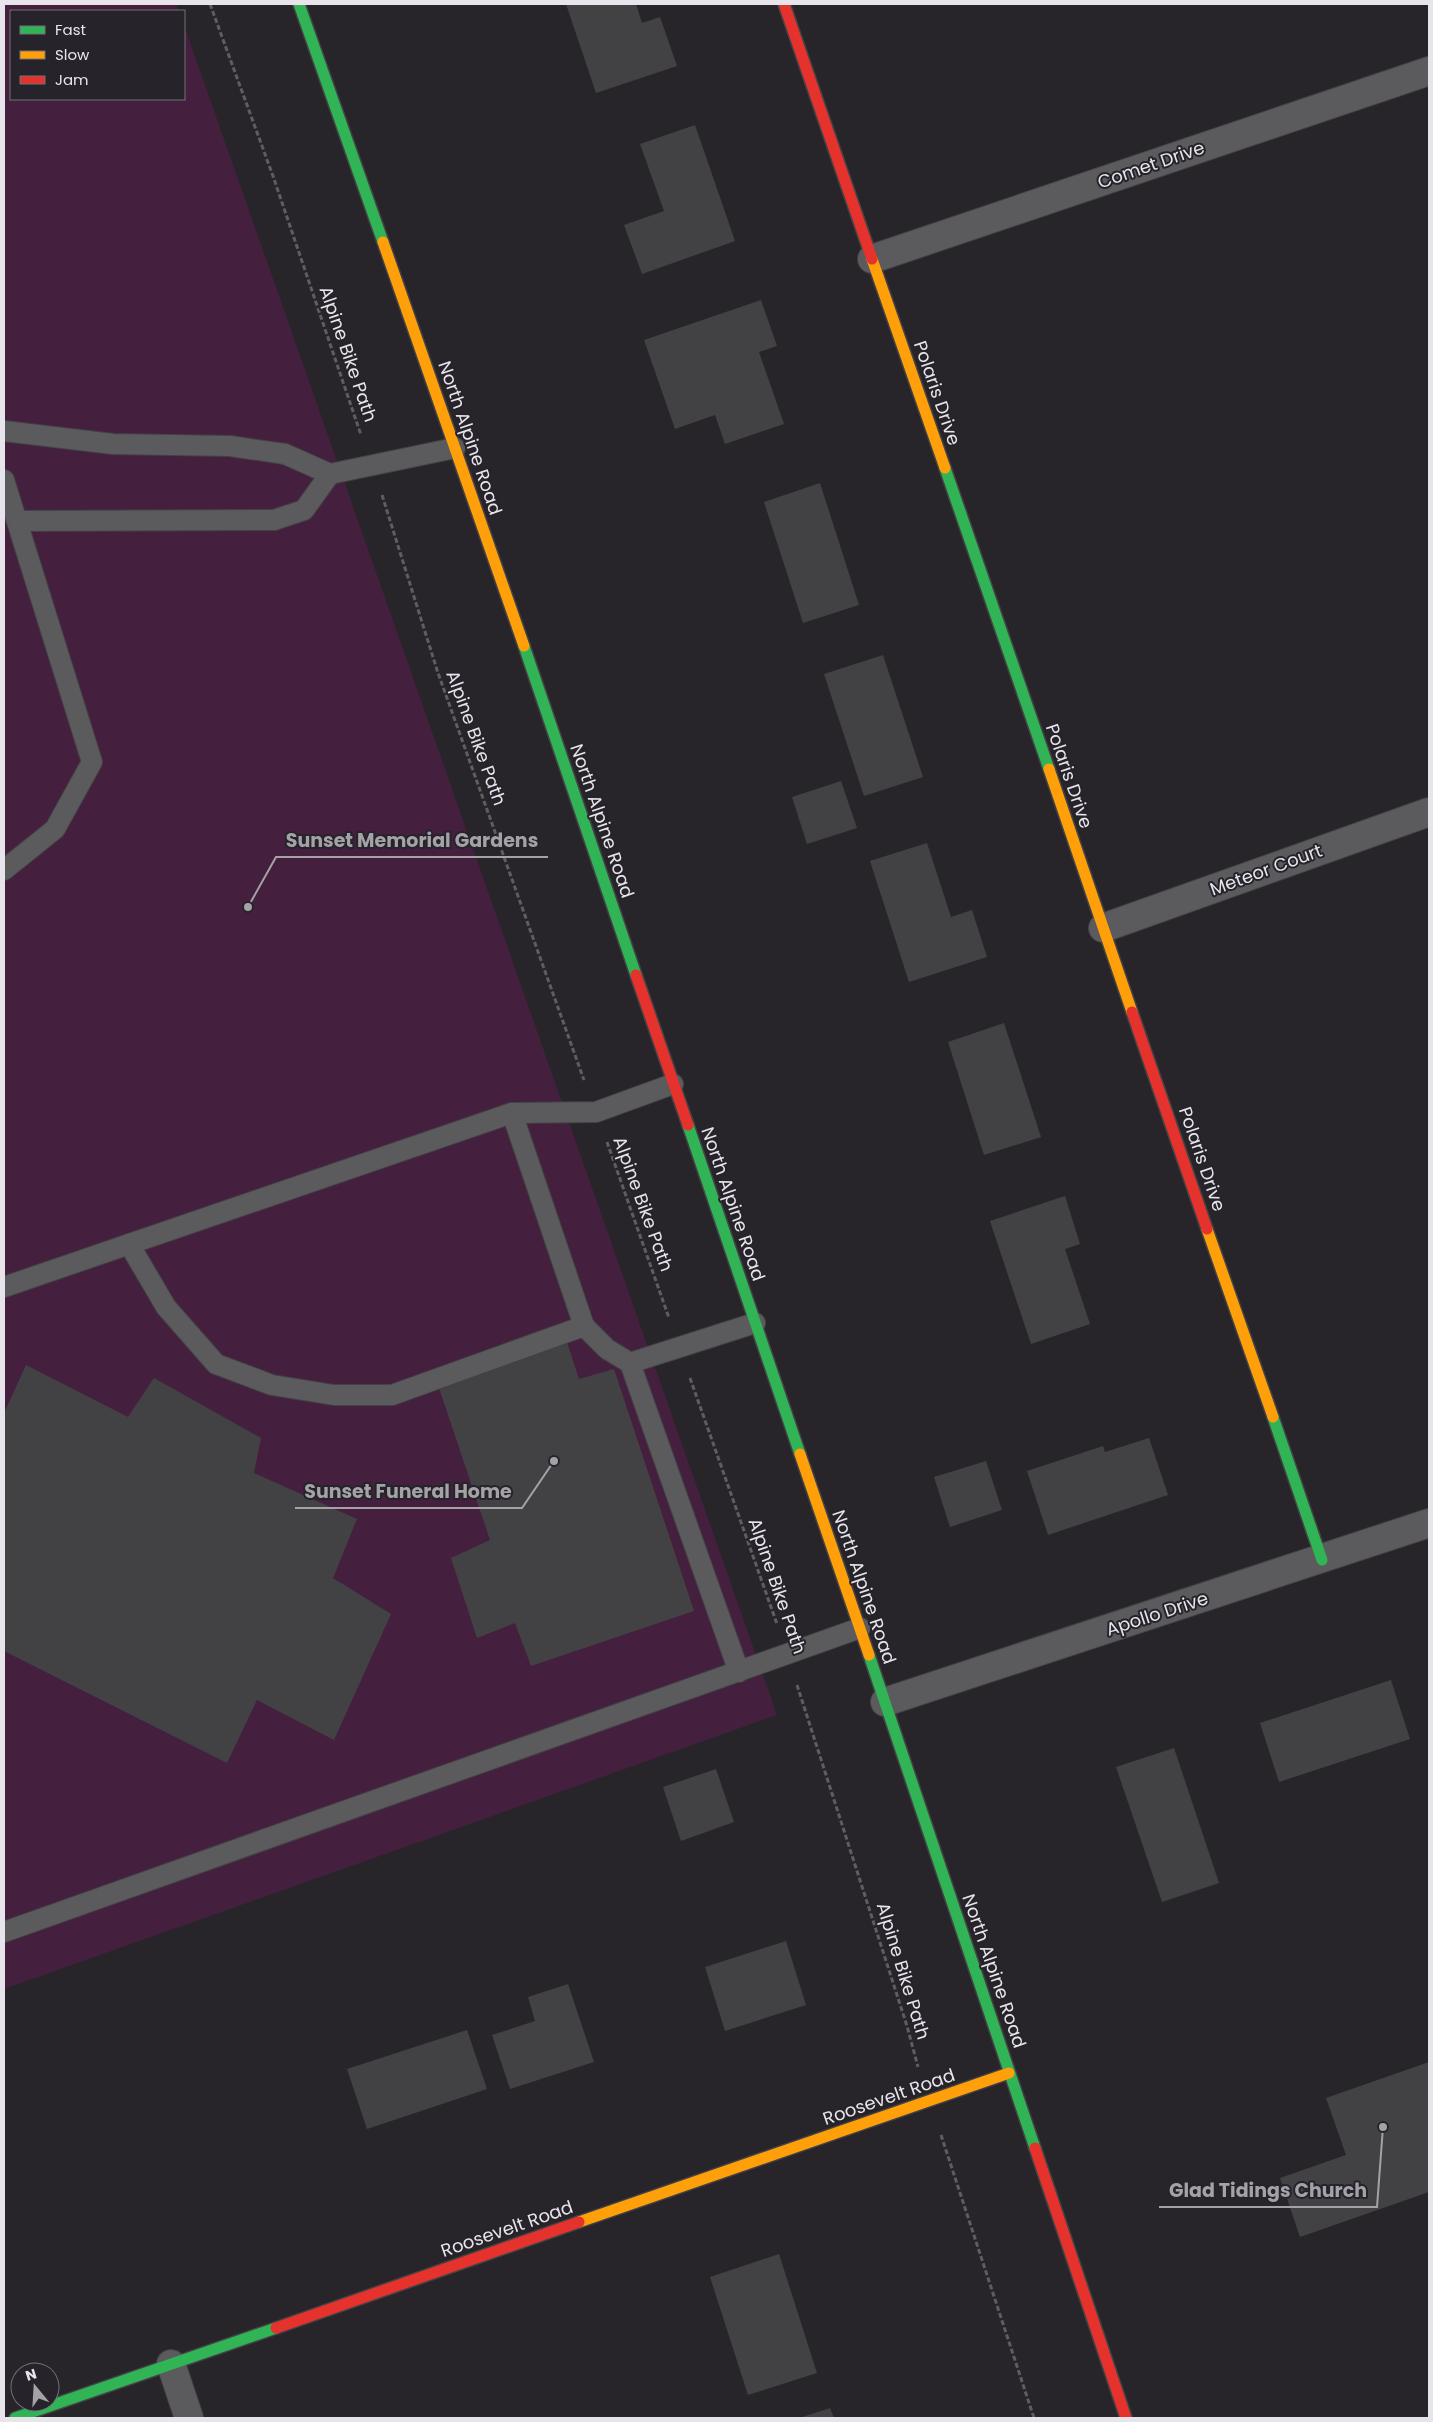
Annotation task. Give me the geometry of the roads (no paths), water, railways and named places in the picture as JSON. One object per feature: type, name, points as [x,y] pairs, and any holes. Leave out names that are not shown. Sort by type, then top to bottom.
[{"type":"street","name":"North Alpine Road","points":[[299,4],[455,448],[674,1084],[860,1628],[1126,2418]]},
{"type":"street","name":"Polaris Drive","points":[[784,4],[1322,1560]]},
{"type":"street","name":"Comet Drive","points":[[872,259],[1429,71]]},
{"type":"street","name":"Meteor Court","points":[[1103,928],[1429,812]]},
{"type":"street","name":"Apollo Drive","points":[[885,1702],[1429,1524]]},
{"type":"street","name":"Roosevelt Road","points":[[15,2418],[1009,2073]]},
{"type":"street","points":[[171,2364],[189,2418]]},
{"type":"lane","points":[[4,431],[113,444],[230,446],[285,454],[330,474],[455,448]]},
{"type":"lane","points":[[18,521],[274,520],[304,510],[330,474]]},
{"type":"lane","points":[[4,480],[92,762],[55,829],[4,870]]},
{"type":"lane","points":[[4,1287],[512,1113],[596,1112],[674,1084]]},
{"type":"lane","points":[[512,1113],[584,1326],[607,1349],[630,1363],[739,1672]]},
{"type":"lane","points":[[129,1244],[166,1307],[216,1364],[272,1385],[334,1395],[392,1394],[584,1326]]},
{"type":"lane","points":[[630,1363],[755,1323]]},
{"type":"lane","points":[[4,1932],[787,1656],[860,1628]]},
{"type":"place","name":"Sunset Memorial Gardens","points":[[248,907]]},
{"type":"place","name":"Sunset Funeral Home","points":[[554,1461]]},
{"type":"place","name":"Glad Tidings Church","points":[[1383,2127]]}]
